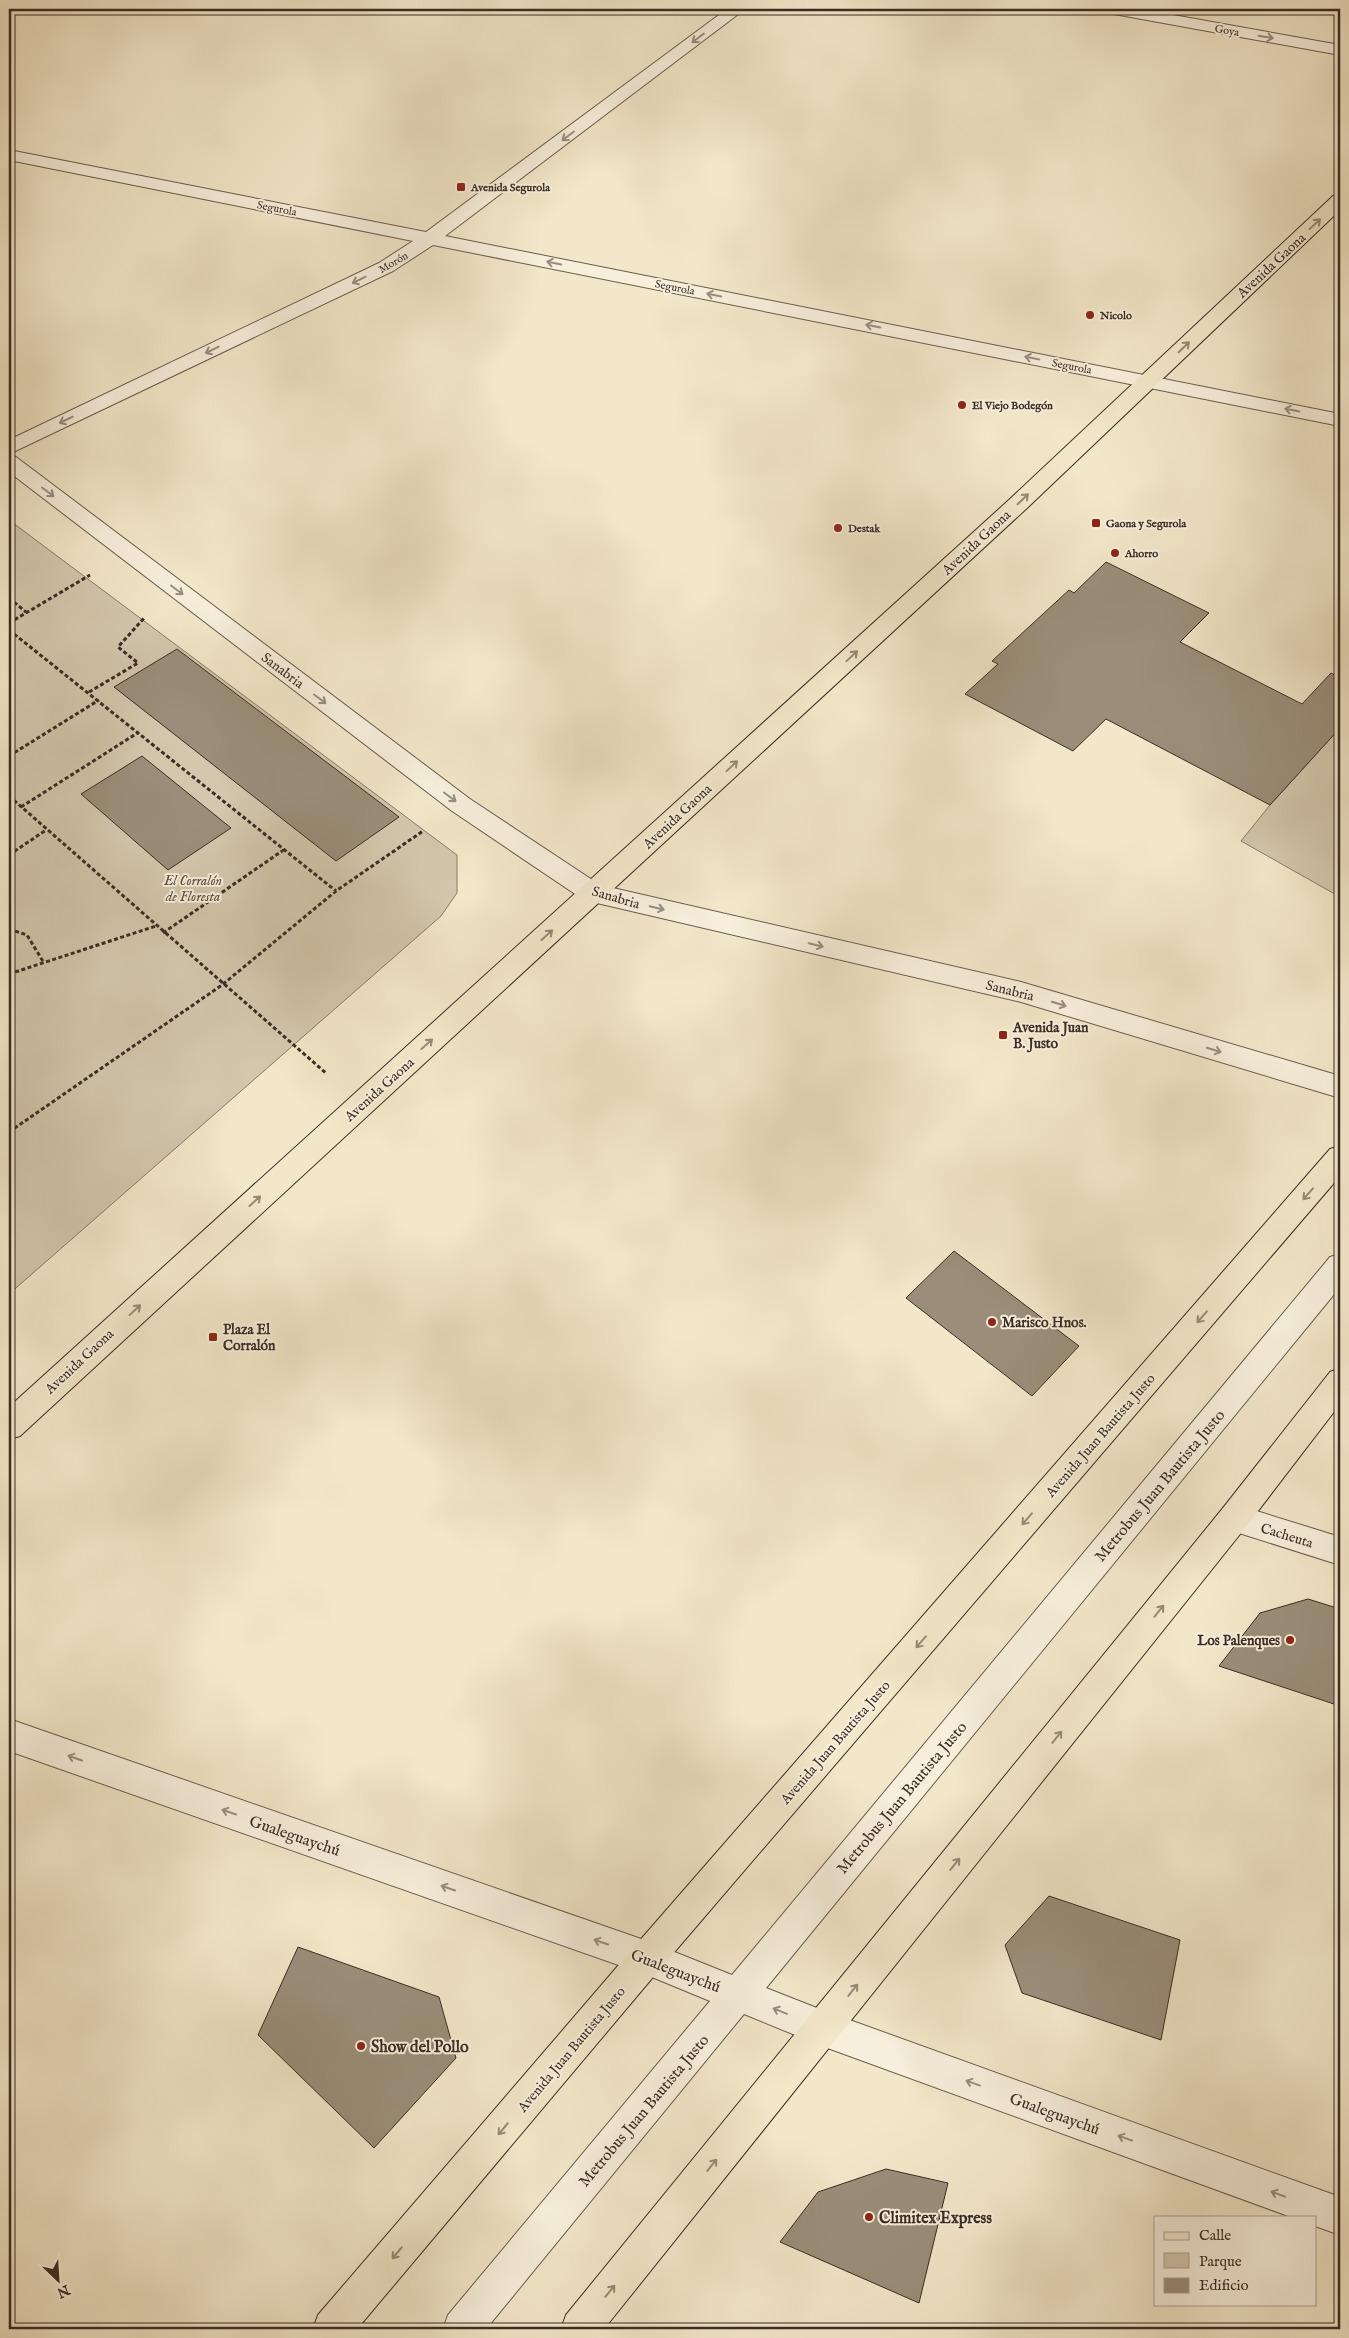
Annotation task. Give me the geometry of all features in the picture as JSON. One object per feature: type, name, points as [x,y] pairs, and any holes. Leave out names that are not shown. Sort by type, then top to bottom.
[{"type":"main road","name":"Avenida Gaona","points":[[9,1426],[593,894],[1149,381],[1340,200]]},
{"type":"main road","name":"Avenida Juan Bautista Justo","points":[[332,2329],[648,1958],[1340,1157]]},
{"type":"main road","points":[[580,2329],[1234,1518],[1340,1381]]},
{"type":"street","name":"Morón","points":[[9,448],[386,267],[431,238],[737,9]]},
{"type":"street","name":"Goya","points":[[1114,9],[1340,50]]},
{"type":"street","name":"Segurola","points":[[9,155],[1340,420]]},
{"type":"street","name":"Sanabria","points":[[9,462],[461,805],[593,894],[1021,992],[1340,1087]]},
{"type":"street","name":"Metrobus Juan Bautista Justo","points":[[462,2329],[1340,1266]]},
{"type":"street","name":"Cacheuta","points":[[1234,1518],[1340,1551]]},
{"type":"street","name":"Gualeguaychú","points":[[9,1734],[648,1958],[822,2028],[1340,2216]]},
{"type":"path","points":[[9,623],[130,553]]},
{"type":"path","points":[[89,692],[138,662],[118,647],[171,586]]},
{"type":"path","points":[[9,598],[26,612]]},
{"type":"path","points":[[9,630],[336,891]]},
{"type":"path","points":[[9,756],[99,700]]},
{"type":"path","points":[[21,807],[139,732]]},
{"type":"path","points":[[9,796],[222,985],[362,1104]]},
{"type":"path","points":[[9,1132],[222,985],[336,891],[461,805]]},
{"type":"path","points":[[9,855],[46,830]]},
{"type":"path","points":[[163,933],[285,849]]},
{"type":"path","points":[[9,974],[156,926]]},
{"type":"path","points":[[9,929],[28,935],[44,962]]},
{"type":"green space","name":"El Corralón de Floresta","points":[[9,520],[457,855],[457,893],[441,916],[9,1294]]},
{"type":"green space","points":[[1340,728],[1340,897],[1241,841],[1270,805]]},
{"type":"building","points":[[1106,562],[1209,613],[1180,642],[1302,704],[1331,673],[1340,678],[1340,728],[1270,805],[1106,719],[1073,751],[965,694],[998,664],[992,661],[1069,590],[1074,593]]},
{"type":"building","points":[[177,649],[399,817],[336,861],[114,687]]},
{"type":"building","points":[[142,756],[231,828],[168,870],[81,794]]},
{"type":"building","name":"Marisco Hnos.","points":[[954,1251],[1079,1346],[1032,1396],[906,1298]]},
{"type":"building","name":"Los Palenques","points":[[1308,1599],[1340,1609],[1340,1706],[1219,1666],[1260,1613]]},
{"type":"building","points":[[1049,1896],[1180,1940],[1161,2040],[1022,1993],[1005,1945]]},
{"type":"building","name":"Show del Pollo","points":[[298,1947],[439,1997],[456,2058],[374,2148],[258,2035]]},
{"type":"building","name":"Climitex Express","points":[[886,2169],[948,2183],[919,2303],[780,2242],[818,2192]]},
{"type":"place","name":"Avenida Segurola","points":[[461,187]]},
{"type":"place","name":"Nicolo","points":[[1090,315]]},
{"type":"place","name":"El Viejo Bodegón","points":[[962,405]]},
{"type":"place","name":"Gaona y Segurola","points":[[1096,523]]},
{"type":"place","name":"Destak","points":[[838,528]]},
{"type":"place","name":"Ahorro","points":[[1115,553]]},
{"type":"place","name":"Avenida Juan B. Justo","points":[[1003,1035]]},
{"type":"place","name":"Marisco Hnos.","points":[[992,1322]]},
{"type":"place","name":"Plaza El Corralón","points":[[213,1337]]},
{"type":"place","name":"Los Palenques","points":[[1290,1640]]},
{"type":"place","name":"Show del Pollo","points":[[361,2046]]},
{"type":"place","name":"Climitex Express","points":[[869,2217]]}]
